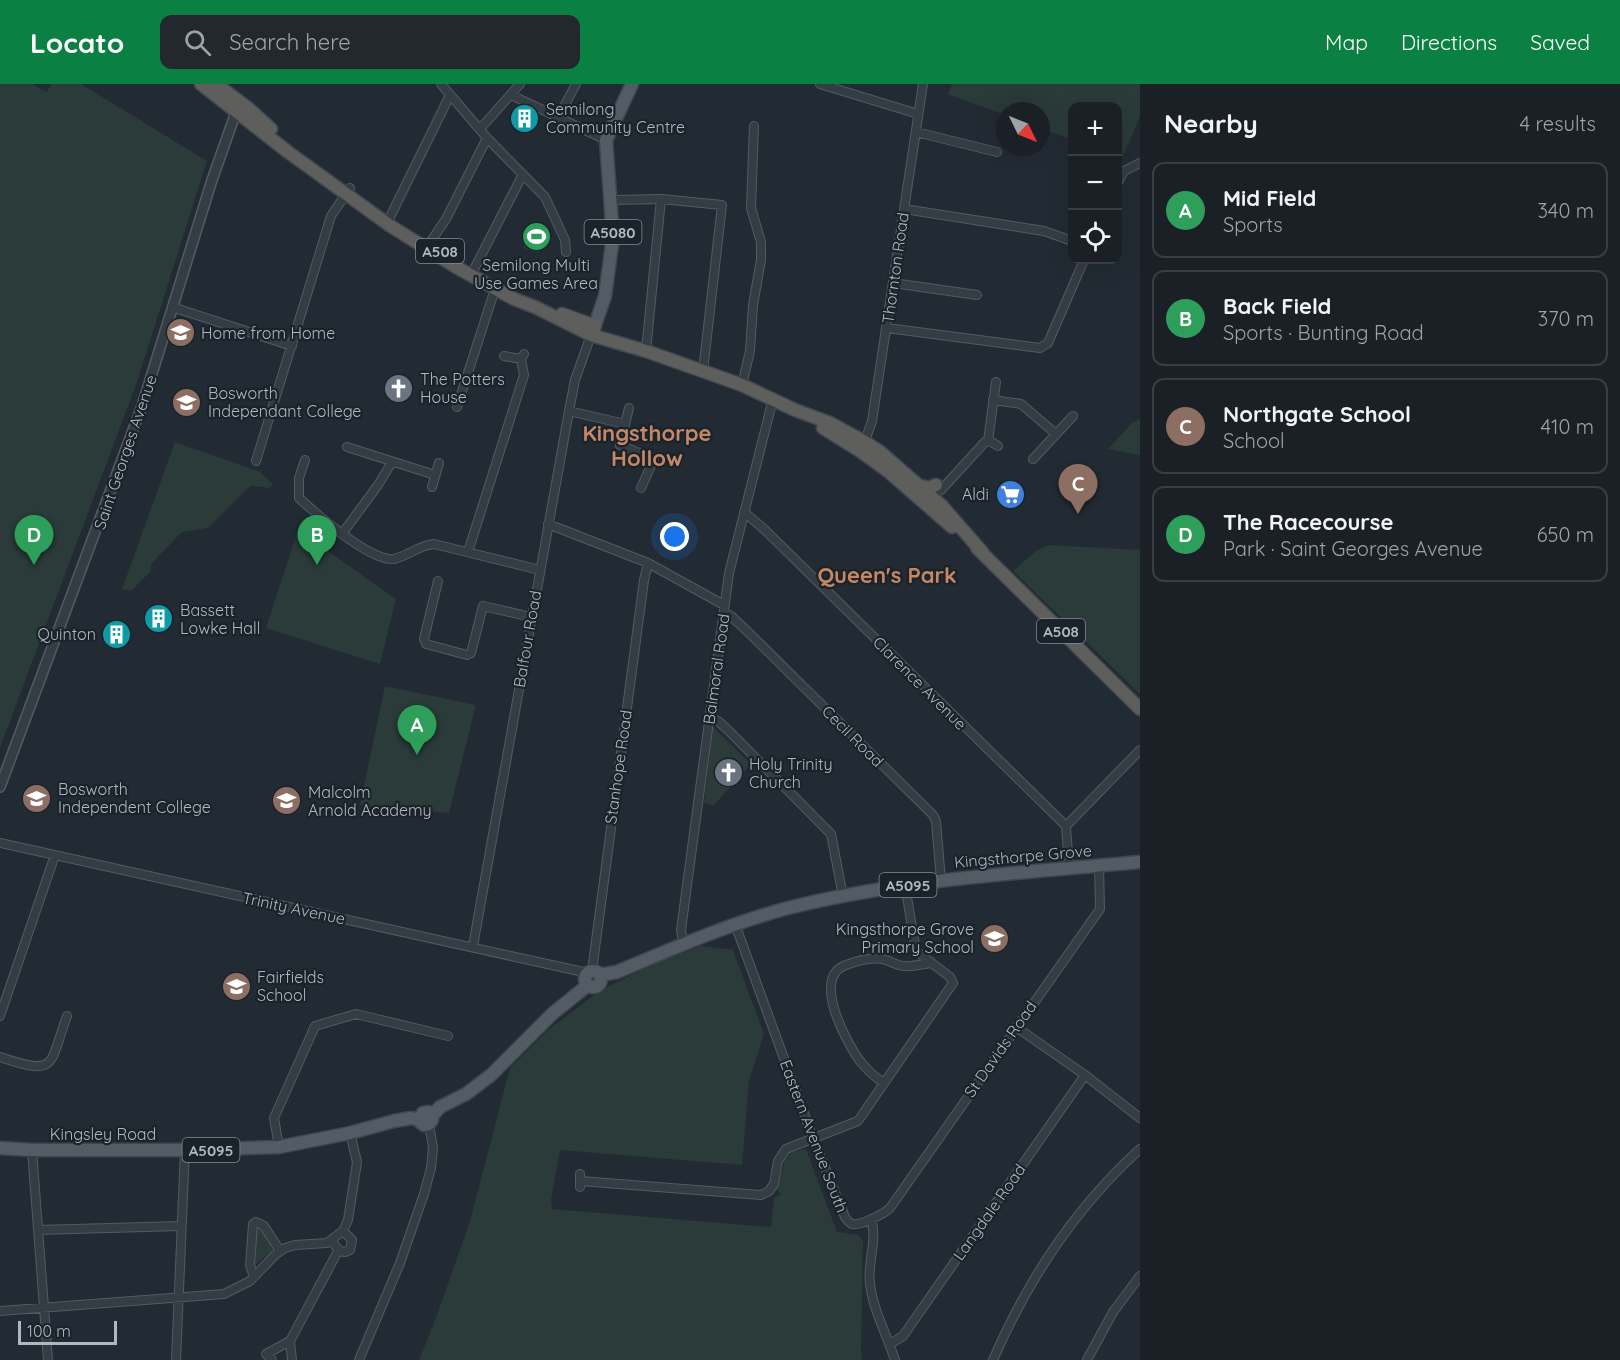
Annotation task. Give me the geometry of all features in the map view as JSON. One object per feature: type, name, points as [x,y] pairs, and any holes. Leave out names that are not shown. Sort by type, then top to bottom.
[{"type":"highway","name":"A508","points":[[201,84],[288,152],[390,217],[495,289],[513,299],[646,351],[742,385],[795,410],[830,423],[871,453],[904,484],[917,490]]},
{"type":"highway","name":"A508","points":[[215,84],[301,154],[426,249],[519,293],[535,307]]},
{"type":"highway","points":[[215,84],[214,87],[231,101],[236,112]]},
{"type":"highway","name":"A508","points":[[862,446],[879,452],[1140,709]]},
{"type":"highway","points":[[917,490],[929,488],[935,490],[928,499],[940,510]]},
{"type":"main road","name":"A5080","points":[[593,331],[605,296],[613,237],[606,140],[632,84]]},
{"type":"main road","name":"Kingsthorpe Grove","points":[[592,976],[617,972],[683,943],[735,924],[788,908],[843,896],[905,885],[1140,862]]},
{"type":"main road","name":"Kingsley Road","points":[[0,1148],[185,1150],[279,1147],[411,1118],[427,1120],[440,1107],[466,1094],[491,1075],[592,976]]},
{"type":"street","points":[[441,84],[487,138],[545,197],[566,240],[566,252]]},
{"type":"street","points":[[480,129],[520,84]]},
{"type":"street","points":[[558,118],[576,84]]},
{"type":"street","points":[[820,84],[918,114]]},
{"type":"street","name":"Thornton Road","points":[[862,446],[872,421],[923,84]]},
{"type":"street","points":[[390,217],[450,95]]},
{"type":"street","points":[[511,95],[606,140]]},
{"type":"street","name":"Saint Georges Avenue","points":[[0,787],[142,406],[236,112]]},
{"type":"street","points":[[742,385],[750,351],[753,305],[761,260],[761,242],[751,208],[754,126]]},
{"type":"street","points":[[916,132],[996,152]]},
{"type":"street","points":[[429,244],[446,219],[487,138]]},
{"type":"street","points":[[1122,175],[1124,171],[1140,163]]},
{"type":"street","points":[[473,273],[523,174]]},
{"type":"street","points":[[256,461],[330,216],[346,188]]},
{"type":"street","points":[[646,351],[661,199]]},
{"type":"street","points":[[611,200],[661,199],[722,205],[703,371]]},
{"type":"street","points":[[904,209],[1044,231],[1068,240]]},
{"type":"street","points":[[887,328],[1040,348],[1048,343],[1082,264]]},
{"type":"street","points":[[893,283],[977,295]]},
{"type":"street","points":[[457,406],[495,289]]},
{"type":"street","points":[[172,308],[291,346]]},
{"type":"street","name":"Balfour Road","points":[[472,946],[575,380],[593,331]]},
{"type":"street","points":[[468,552],[524,375],[523,356],[504,356]]},
{"type":"street","points":[[935,490],[988,441],[996,382]]},
{"type":"street","name":"Balmoral Road","points":[[683,943],[681,930],[731,564],[773,399]]},
{"type":"street","points":[[993,400],[1021,404],[1056,434]]},
{"type":"street","points":[[629,408],[620,446],[654,459],[641,488]]},
{"type":"street","points":[[569,411],[625,423]]},
{"type":"street","points":[[1033,459],[1073,416]]},
{"type":"street","points":[[988,441],[998,446]]},
{"type":"street","points":[[347,447],[435,475]]},
{"type":"street","points":[[305,460],[299,478],[300,498],[342,534],[377,555],[393,559],[434,544],[540,570]]},
{"type":"street","points":[[342,534],[392,462]]},
{"type":"street","points":[[432,487],[439,463]]},
{"type":"street","name":"Clarence Avenue","points":[[744,512],[1066,826]]},
{"type":"street","name":"Cecil Road","points":[[548,524],[648,563],[724,609],[933,815],[936,821],[941,881]]},
{"type":"street","name":"Stanhope Road","points":[[592,976],[648,563]]},
{"type":"street","points":[[438,581],[430,595],[424,639],[426,644],[467,655],[471,653],[483,606],[531,617]]},
{"type":"street","points":[[709,717],[718,721],[729,731],[831,834],[843,896]]},
{"type":"street","points":[[1069,868],[1066,826],[1140,750]]},
{"type":"street","name":"Trinity Avenue","points":[[0,843],[472,946],[592,976]]},
{"type":"street","points":[[0,1016],[55,855]]},
{"type":"street","name":"St Davids Road","points":[[871,1219],[890,1208],[1100,909],[1098,866]]},
{"type":"street","points":[[905,885],[916,951],[910,966]]},
{"type":"street","name":"Eastern Avenue South","points":[[735,924],[813,1138],[847,1220],[855,1224],[871,1219],[874,1231],[870,1278],[872,1295],[895,1360]]},
{"type":"street","points":[[580,1181],[761,1195],[770,1191],[774,1184],[778,1161],[784,1151],[858,1121],[953,983],[950,977],[916,951]]},
{"type":"street","points":[[884,1083],[862,1064],[849,1043],[831,997],[830,981],[833,974],[843,966],[869,958],[877,958],[902,966],[931,963]]},
{"type":"street","points":[[279,1147],[274,1118],[315,1026],[356,1014],[448,1036]]},
{"type":"street","points":[[0,1057],[24,1065],[40,1067],[48,1063],[54,1056],[65,1018]]},
{"type":"street","points":[[1016,1027],[1085,1075],[1140,1118]]},
{"type":"street","name":"Langdale Road","points":[[890,1344],[903,1336],[1085,1075]]},
{"type":"street","points":[[359,1360],[400,1263],[424,1194],[432,1157],[432,1141],[427,1120]]},
{"type":"street","points":[[0,1311],[224,1294],[239,1288],[254,1277],[280,1251],[295,1245],[327,1243],[343,1231],[347,1223],[357,1162],[350,1133]]},
{"type":"street","points":[[993,1360],[1027,1290],[1064,1233],[1091,1198],[1140,1149]]},
{"type":"street","points":[[32,1150],[48,1360]]},
{"type":"street","points":[[176,1360],[185,1150]]},
{"type":"street","points":[[254,1277],[250,1265],[253,1224],[256,1222],[264,1226],[280,1251]]},
{"type":"street","points":[[38,1230],[181,1226]]},
{"type":"street","points":[[327,1243],[338,1251],[348,1251],[353,1245],[351,1238],[343,1231]]},
{"type":"street","points":[[291,1360],[290,1341],[338,1251]]},
{"type":"street","points":[[1087,1360],[1113,1312],[1140,1276]]},
{"type":"street","points":[[272,1360],[266,1354],[290,1341]]},
{"type":"shaded area","points":[[0,84],[32,84],[47,92],[51,84],[81,84],[207,161],[137,382],[0,748]]},
{"type":"shaded area","points":[[952,84],[1140,84],[1140,117],[1122,158],[1122,102],[1068,102],[1068,138],[1050,131],[1050,102],[996,102],[996,112],[948,94]]},
{"type":"shaded area","name":"Semilong Multi Use Games Area","points":[[534,221],[548,227],[538,253],[523,248]]},
{"type":"shaded area","points":[[1140,419],[1140,455],[1108,449],[1131,424]]},
{"type":"shaded area","points":[[175,442],[260,472],[273,484],[270,488],[252,486],[248,488],[208,528],[182,532],[151,564],[150,572],[131,591],[122,589]]},
{"type":"shaded area","points":[[298,530],[396,599],[380,664],[266,628]]},
{"type":"shaded area","points":[[1049,545],[1140,550],[1140,694],[1013,571],[1036,551]]},
{"type":"shaded area","points":[[385,686],[476,705],[449,813],[360,805]]},
{"type":"shaded area","points":[[713,727],[751,764],[714,805],[704,803]]},
{"type":"shaded area","points":[[701,946],[733,950],[764,1034],[749,1080],[742,1165],[560,1150],[551,1200],[552,1209],[771,1227],[774,1198],[781,1194],[777,1190],[785,1160],[792,1152],[806,1149],[837,1232],[858,1235],[863,1240],[862,1360],[419,1360],[470,1221],[510,1068],[548,1030],[601,990],[658,962]]},
{"type":"shaded area","points":[[258,1227],[268,1237],[272,1251],[255,1265],[253,1263],[253,1232]]},
{"type":"place","name":"Semilong Community Centre","points":[[525,118]]},
{"type":"place","name":"Semilong Multi Use Games Area","points":[[536,237]]},
{"type":"place","name":"Home from Home","points":[[180,333]]},
{"type":"place","name":"The Potters House","points":[[399,388]]},
{"type":"place","name":"Bosworth Independant College","points":[[187,402]]},
{"type":"place","name":"Aldi","points":[[1010,494]]},
{"type":"place","name":"Northgate School","points":[[1078,514]]},
{"type":"place","name":"The Racecourse","points":[[34,565]]},
{"type":"place","name":"Back Field","points":[[317,565]]},
{"type":"place","name":"Bassett Lowke Hall","points":[[159,619]]},
{"type":"place","name":"Quinton","points":[[117,634]]},
{"type":"place","name":"Mid Field","points":[[417,755]]},
{"type":"place","name":"Holy Trinity Church","points":[[728,773]]},
{"type":"place","name":"Bosworth Independent College","points":[[37,798]]},
{"type":"place","name":"Malcolm Arnold Academy","points":[[287,801]]},
{"type":"place","name":"Kingsthorpe Grove Primary School","points":[[995,938]]},
{"type":"place","name":"Fairfields School","points":[[236,986]]},
{"type":"district","name":"Kingsthorpe Hollow","points":[[647,446]]},
{"type":"district","name":"Queen's Park","points":[[887,575]]}]
